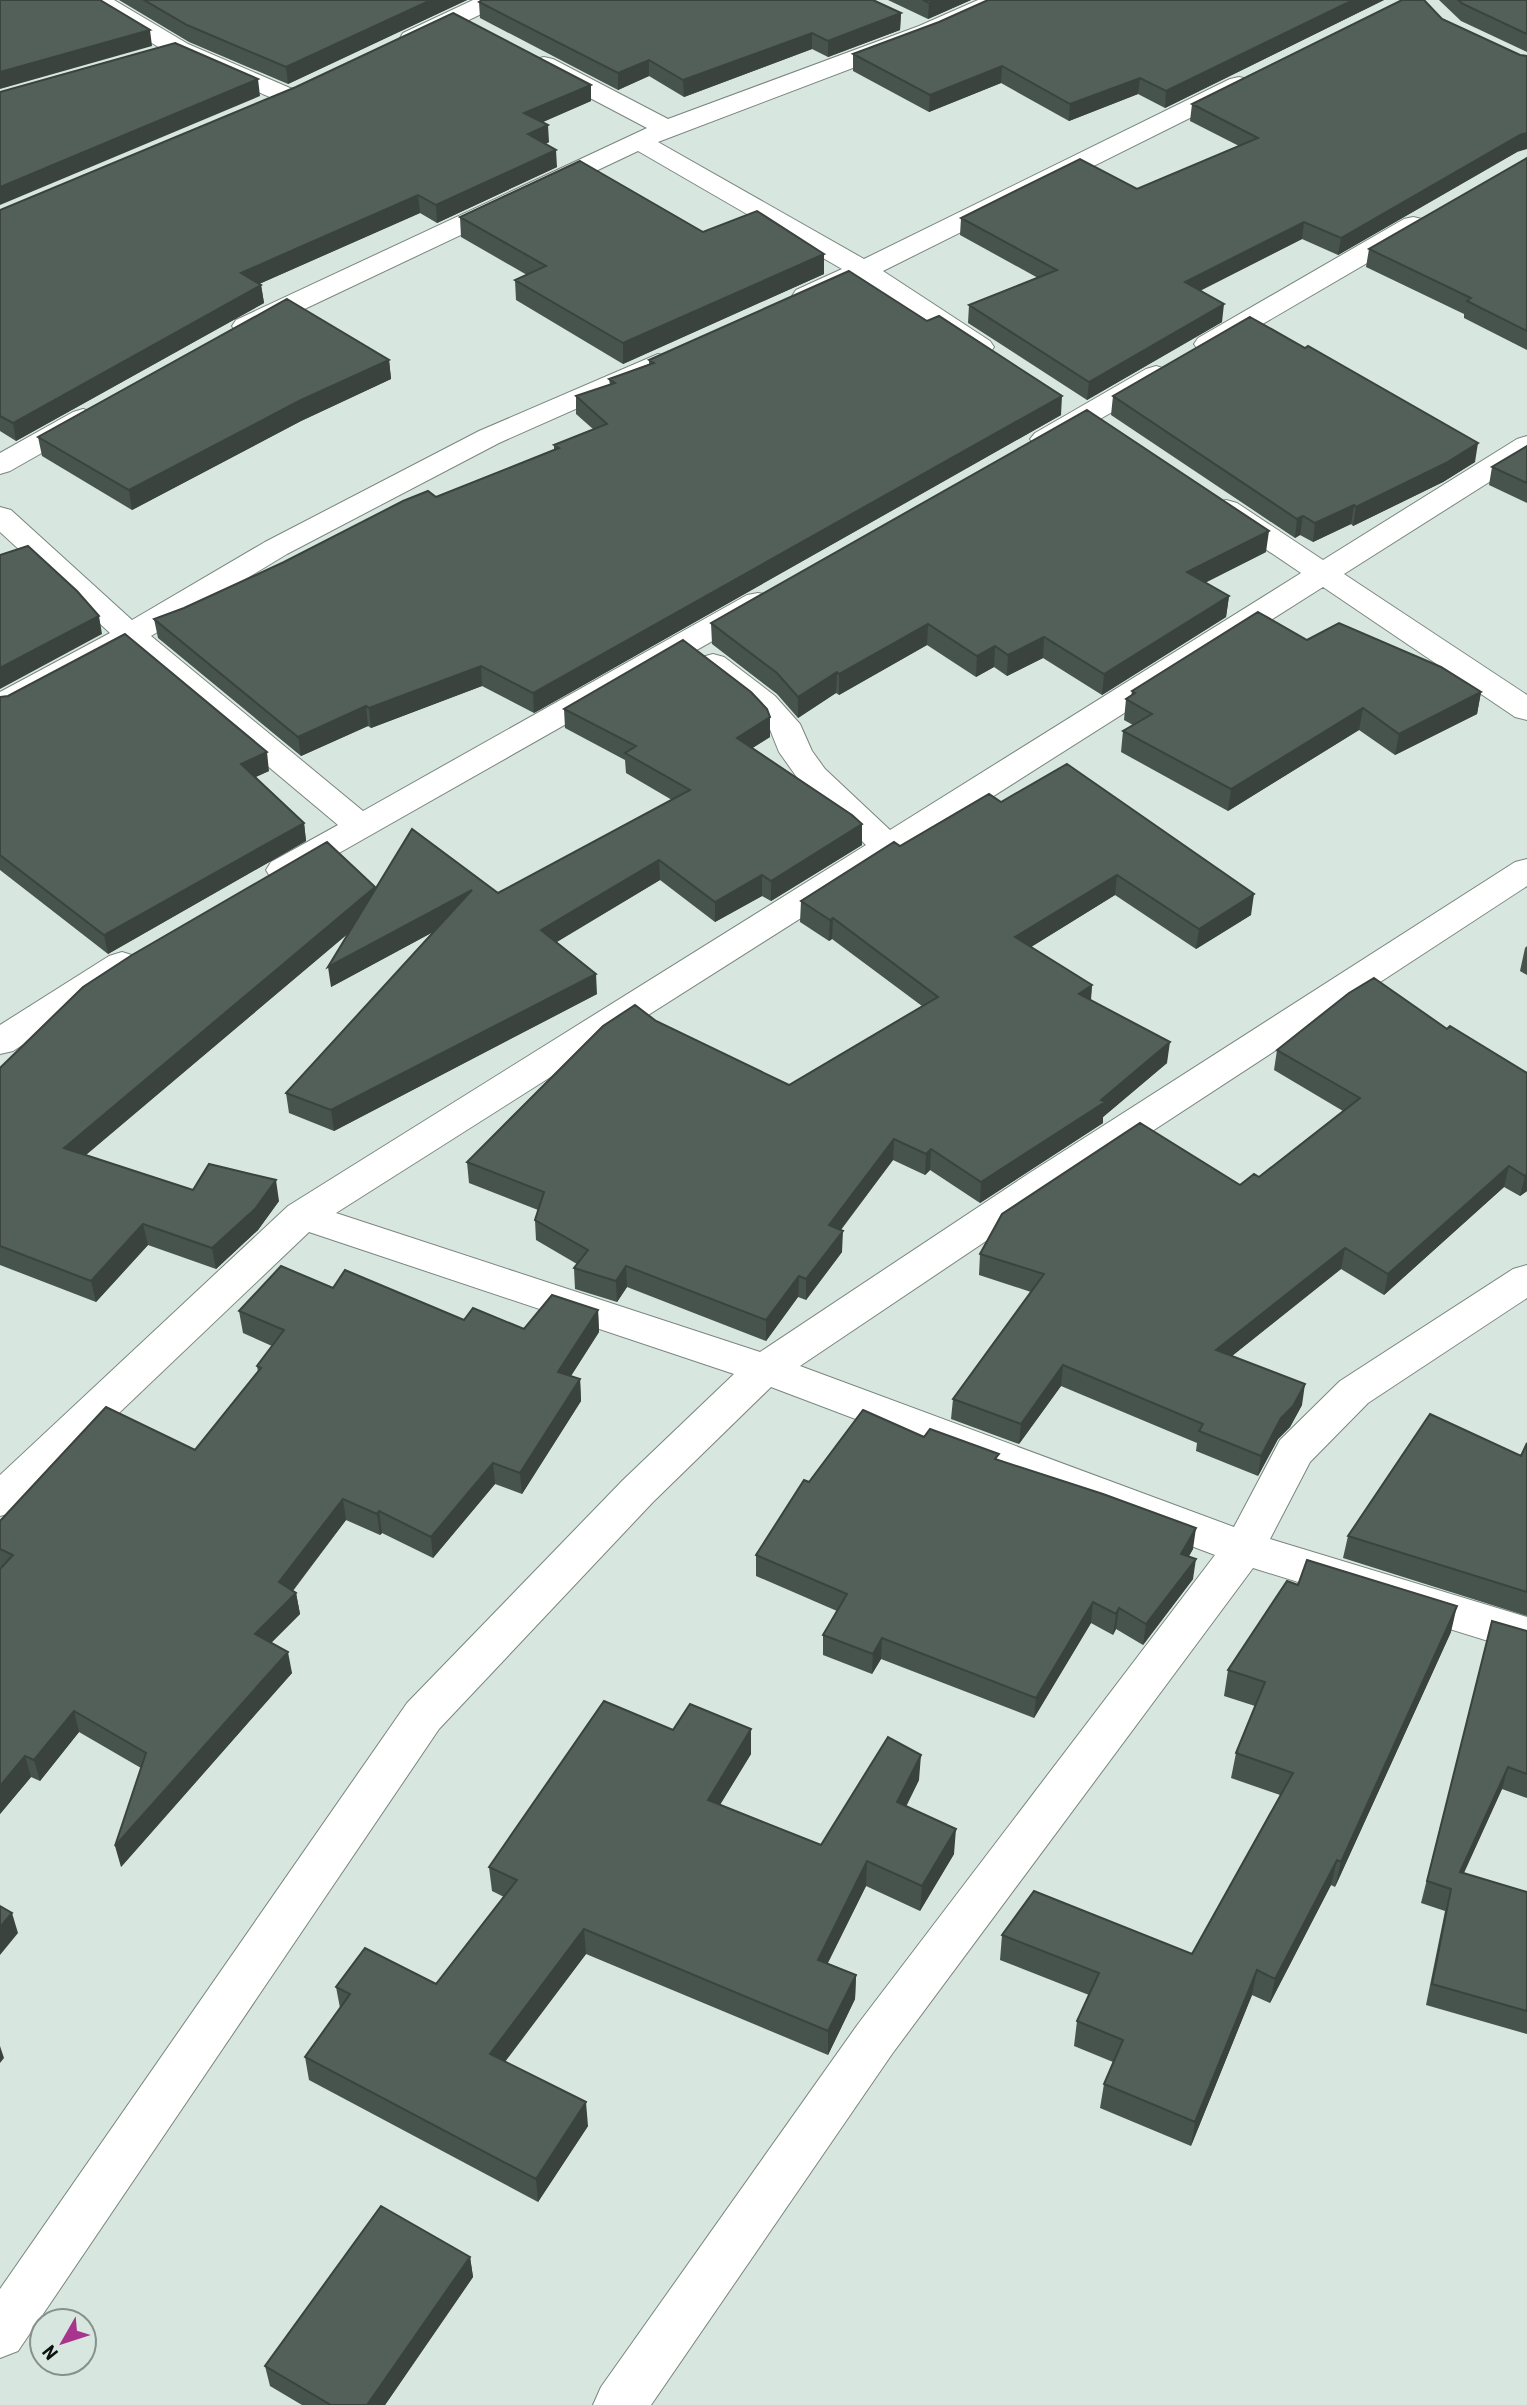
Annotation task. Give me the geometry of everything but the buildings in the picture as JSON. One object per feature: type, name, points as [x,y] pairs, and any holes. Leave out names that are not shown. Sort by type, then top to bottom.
[{"type":"street","points":[[97,0],[179,49],[288,96]]},
{"type":"street","points":[[396,46],[492,0]]},
{"type":"street","points":[[221,340],[256,320],[667,128],[928,31],[998,0]]},
{"type":"street","points":[[895,15],[928,31]]},
{"type":"street","points":[[456,18],[479,30]]},
{"type":"street","points":[[154,56],[179,49]]},
{"type":"street","points":[[526,55],[667,128]]},
{"type":"street","points":[[776,309],[863,270],[1260,74]]},
{"type":"street","points":[[251,111],[312,85]]},
{"type":"street","points":[[638,141],[863,270],[1004,362]]},
{"type":"street","points":[[1025,450],[1444,207]]},
{"type":"street","points":[[0,705],[130,635],[276,548],[489,437],[676,354]]},
{"type":"street","points":[[0,465],[105,406]]},
{"type":"street","points":[[0,1500],[302,1216],[1527,444]]},
{"type":"street","points":[[1199,491],[1527,710]]},
{"type":"street","points":[[0,516],[130,635],[360,826]]},
{"type":"street","points":[[264,881],[783,588]]},
{"type":"street","points":[[686,643],[764,703],[784,724],[796,752],[813,776],[888,847]]},
{"type":"street","points":[[0,2333],[424,1716],[638,1491],[765,1369],[1042,1184],[1527,870]]},
{"type":"street","points":[[0,1042],[144,951]]},
{"type":"street","points":[[302,1216],[765,1369],[1244,1548],[1527,1635]]},
{"type":"street","points":[[620,2405],[875,2039],[1244,1548],[1295,1451],[1354,1392],[1527,1279]]}]
